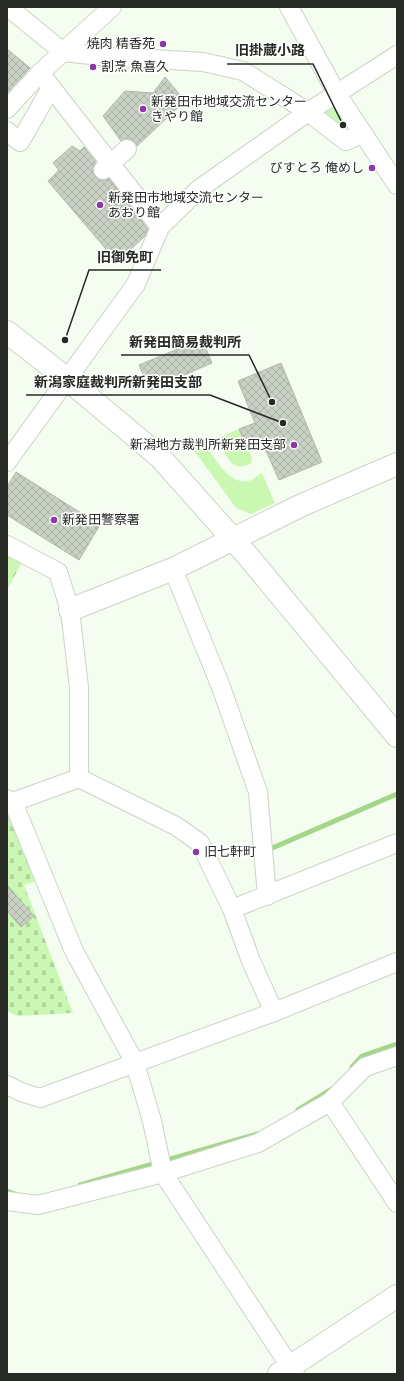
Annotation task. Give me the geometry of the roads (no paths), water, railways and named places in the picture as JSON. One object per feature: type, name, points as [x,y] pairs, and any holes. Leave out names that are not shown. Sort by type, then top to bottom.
[{"type":"street","points":[[7,109],[40,73],[112,7]]},
{"type":"street","points":[[289,7],[337,94],[397,185]]},
{"type":"street","points":[[16,9],[63,52],[100,56],[203,62],[243,71],[308,112],[346,141],[363,133]]},
{"type":"street","points":[[7,462],[136,284],[160,227],[199,189],[308,112],[397,55]]},
{"type":"street","points":[[40,73],[160,227]]},
{"type":"street","points":[[7,131],[20,142],[51,88]]},
{"type":"street","points":[[103,170],[127,149]]},
{"type":"street","points":[[7,332],[67,379],[160,456],[233,539],[397,736]]},
{"type":"street","points":[[70,610],[173,569],[302,505],[397,464]]},
{"type":"street","points":[[7,545],[58,572],[70,610],[79,687],[78,778]]},
{"type":"street","points":[[173,569],[220,687],[258,792],[267,896]]},
{"type":"street","points":[[274,1012],[251,961],[232,909],[200,843],[176,826],[78,778],[10,801],[74,951],[135,1063],[152,1121],[163,1173],[288,1372],[397,1296]]},
{"type":"street","points":[[232,909],[397,843]]},
{"type":"street","points":[[7,1085],[20,1092],[40,1098],[274,1012],[397,962]]},
{"type":"street","points":[[7,1201],[38,1205],[163,1173],[258,1143],[330,1102],[365,1067],[397,1056]]},
{"type":"street","points":[[330,1102],[397,1203]]},
{"type":"waterway","points":[[270,849],[397,794]]},
{"type":"waterway","points":[[352,1067],[362,1056],[397,1044]]},
{"type":"waterway","points":[[298,1110],[332,1089]]},
{"type":"waterway","points":[[80,1185],[257,1134]]},
{"type":"waterway","points":[[7,1191],[17,1195]]},
{"type":"place","name":"焼肉 精香苑","points":[[163,44]]},
{"type":"place","name":"割烹 魚喜久","points":[[93,67]]},
{"type":"place","name":"新発田市地域交流センター きやり館","points":[[143,109]]},
{"type":"place","name":"旧掛蔵小路","points":[[343,125]]},
{"type":"place","name":"びすとろ 俺めし","points":[[372,168]]},
{"type":"place","name":"新発田市地域交流センター あおり館","points":[[100,205]]},
{"type":"place","name":"旧御免町","points":[[65,340]]},
{"type":"place","name":"新発田簡易裁判所","points":[[272,402]]},
{"type":"place","name":"新潟家庭裁判所新発田支部","points":[[283,423]]},
{"type":"place","name":"新潟地方裁判所新発田支部","points":[[294,445]]},
{"type":"place","name":"新発田警察署","points":[[54,520]]},
{"type":"place","name":"旧七軒町","points":[[196,852]]}]
